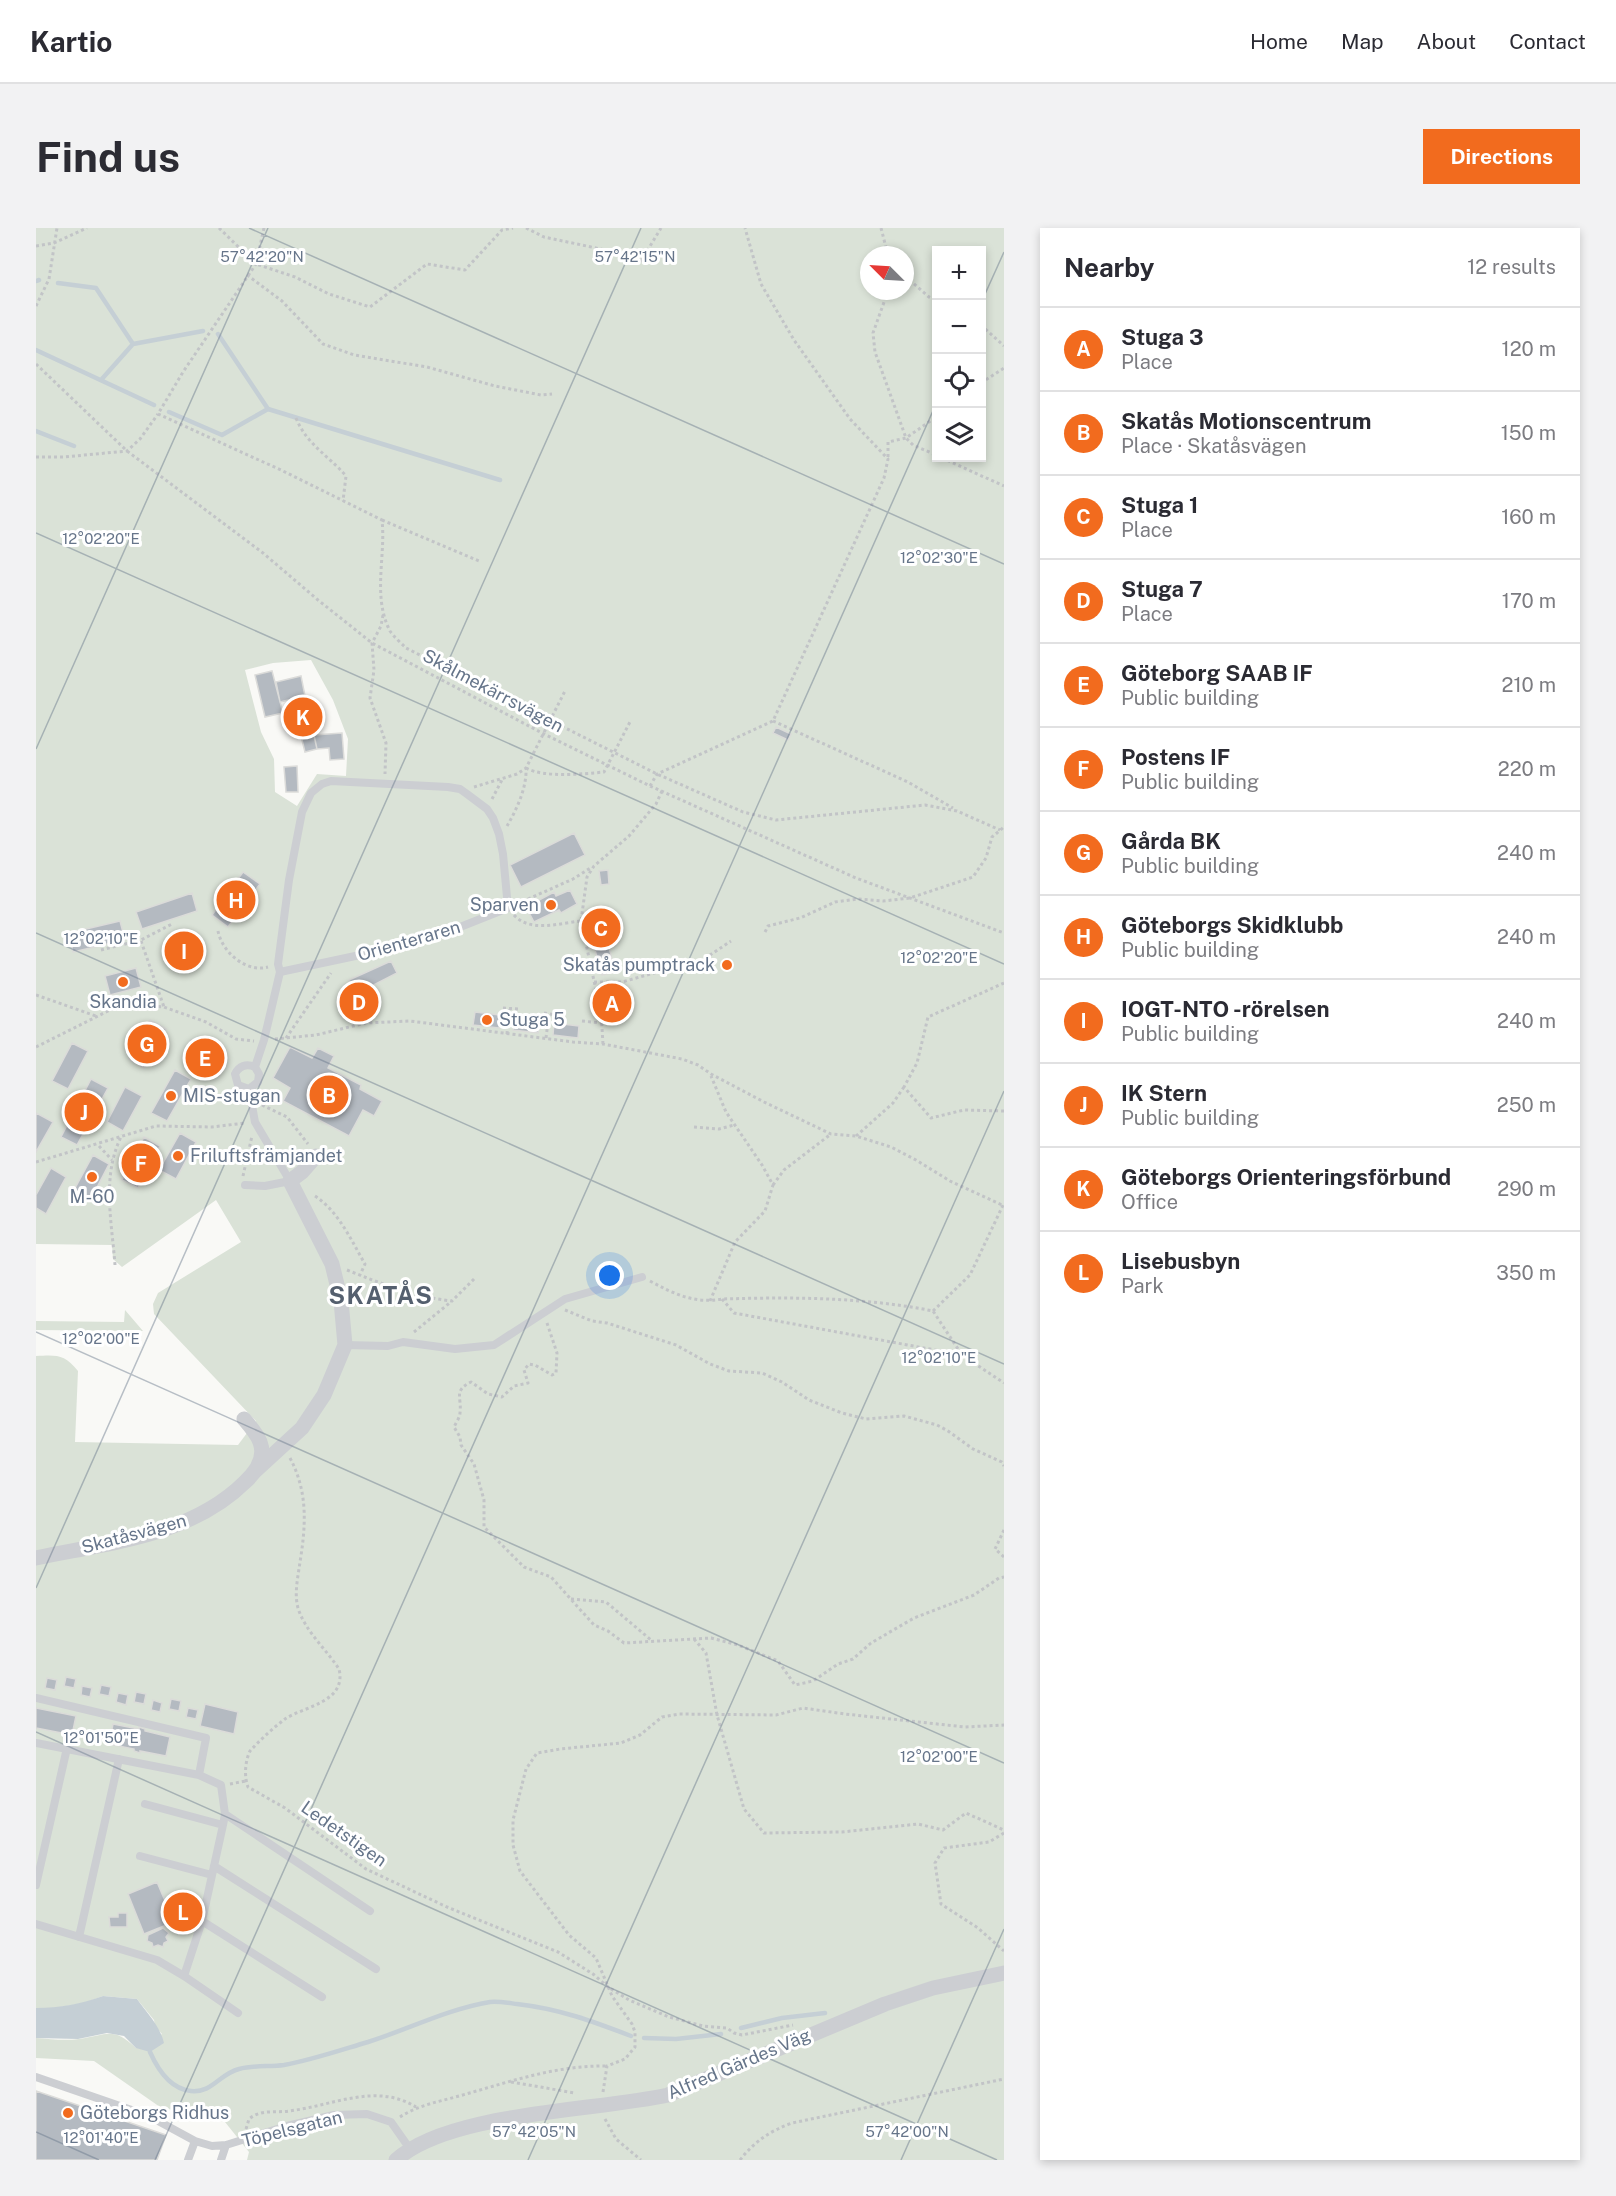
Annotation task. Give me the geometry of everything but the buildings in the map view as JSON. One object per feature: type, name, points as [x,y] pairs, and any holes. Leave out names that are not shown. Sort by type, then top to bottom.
[{"type":"street","points":[[292,1186],[316,1156]]},
{"type":"street","name":"Skatåsvägen","points":[[36,1558],[111,1543],[188,1521],[226,1498],[302,1428],[324,1395],[345,1345],[341,1301],[332,1264],[292,1186]]},
{"type":"street","points":[[244,1419],[260,1441],[261,1458],[253,1473]]},
{"type":"street","name":"Alfred Gärdes Väg","points":[[402,2155],[440,2135],[459,2129],[520,2117],[668,2095],[885,2004],[933,1988],[1004,1973]]},
{"type":"lane","points":[[249,1089],[258,1082],[259,1074],[255,1067],[264,1040],[279,968],[289,880],[302,812],[306,800],[315,789],[331,781],[460,789],[487,809],[499,834],[508,908]]},
{"type":"lane","name":"Orienteraren","points":[[279,968],[340,960],[418,942],[508,908]]},
{"type":"lane","points":[[249,1089],[238,1085],[235,1074],[243,1065],[255,1067]]},
{"type":"lane","points":[[249,1089],[255,1122],[292,1186]]},
{"type":"lane","points":[[245,1185],[292,1186]]},
{"type":"lane","points":[[345,1345],[388,1346],[404,1342],[455,1349],[494,1345],[565,1299],[642,1277]]},
{"type":"lane","points":[[36,1698],[206,1738],[199,1775]]},
{"type":"lane","points":[[36,1743],[199,1775],[221,1785],[225,1814],[223,1825],[202,1921],[184,1976]]},
{"type":"lane","points":[[36,1885],[67,1748]]},
{"type":"lane","points":[[79,1937],[119,1759]]},
{"type":"lane","points":[[144,1804],[223,1825]]},
{"type":"lane","points":[[225,1814],[370,1911]]},
{"type":"lane","points":[[140,1856],[213,1871],[376,1969]]},
{"type":"lane","points":[[202,1921],[322,1996]]},
{"type":"lane","points":[[36,1924],[158,1960],[238,2013]]},
{"type":"lane","name":"Töpelsgatan","points":[[36,2077],[148,2116],[195,2141],[212,2146],[226,2145],[286,2126],[334,2115],[367,2114],[391,2122]]},
{"type":"lane","points":[[391,2122],[402,2155]]},
{"type":"lane","points":[[188,2160],[195,2141]]},
{"type":"lane","points":[[221,2160],[226,2145]]},
{"type":"path","points":[[36,306],[49,279],[57,228]]},
{"type":"path","points":[[36,246],[54,243],[87,228]]},
{"type":"path","points":[[219,228],[256,264],[295,277],[329,294],[370,307],[427,264],[465,270],[502,230],[513,228]]},
{"type":"path","points":[[36,457],[64,458],[127,451],[140,439],[256,264],[264,228]]},
{"type":"path","points":[[526,228],[544,237],[609,251],[641,261],[661,228]]},
{"type":"path","points":[[745,228],[761,284],[794,340],[850,419],[888,459]]},
{"type":"path","points":[[881,228],[886,246]]},
{"type":"path","points":[[247,275],[282,301],[323,344],[354,355],[427,367],[495,386],[541,395],[552,394]]},
{"type":"path","points":[[914,284],[932,298]]},
{"type":"path","points":[[885,300],[873,333],[875,352],[906,438],[913,445],[932,453]]},
{"type":"path","points":[[986,330],[1004,346]]},
{"type":"path","name":"Skålmekärrsvägen","points":[[36,364],[127,451],[263,553],[372,643],[544,734],[651,786],[856,878],[1004,933]]},
{"type":"path","points":[[986,380],[1004,368]]},
{"type":"path","points":[[158,414],[382,520],[479,561]]},
{"type":"path","points":[[296,418],[301,430],[316,450],[332,460],[346,476],[343,501]]},
{"type":"path","points":[[651,786],[657,774],[772,721],[884,478],[888,459],[888,442],[906,438],[932,420]]},
{"type":"path","points":[[951,462],[1004,486]]},
{"type":"path","points":[[382,520],[384,537],[380,597],[383,613],[391,633],[406,648],[550,722],[742,812],[776,820],[925,805],[957,811]]},
{"type":"path","points":[[383,613],[381,626],[372,643],[374,670],[370,698],[386,743],[384,784]]},
{"type":"path","points":[[460,789],[517,774],[526,768],[565,691]]},
{"type":"path","points":[[526,768],[532,771],[578,774],[604,772],[631,720]]},
{"type":"path","points":[[772,721],[908,782],[957,811],[1000,830]]},
{"type":"path","points":[[499,834],[503,833],[517,808],[527,777],[526,768]]},
{"type":"path","points":[[487,809],[504,778]]},
{"type":"path","points":[[581,921],[541,926],[527,924],[518,919],[508,908],[573,879],[594,866],[629,836],[656,804],[662,791]]},
{"type":"path","points":[[765,932],[768,926],[800,918],[836,902],[883,901],[910,897],[973,877],[986,858],[992,837],[1004,827]]},
{"type":"path","points":[[594,866],[587,877],[581,921],[602,1023],[603,1044]]},
{"type":"path","points":[[101,950],[141,940],[172,924]]},
{"type":"path","points":[[218,931],[224,948],[237,960],[259,969],[279,968]]},
{"type":"path","points":[[141,940],[164,1007]]},
{"type":"path","points":[[594,982],[622,982],[704,958],[731,941]]},
{"type":"path","points":[[286,1038],[340,960]]},
{"type":"path","points":[[856,1136],[892,1102],[904,1087],[917,1063],[928,1017],[1004,983]]},
{"type":"path","points":[[36,995],[98,1017]]},
{"type":"path","points":[[36,1047],[112,1009],[128,1004],[164,1007],[206,1022],[236,1039],[247,1042],[316,1035],[366,1023],[410,1021],[603,1044],[682,1059],[698,1065],[711,1074],[831,1134],[856,1136],[891,1147],[950,1182],[1004,1204],[970,1275],[933,1311]]},
{"type":"path","points":[[503,1008],[519,1009]]},
{"type":"path","points":[[507,1034],[509,1009]]},
{"type":"path","points":[[544,1013],[556,1015]]},
{"type":"path","points":[[546,1038],[549,1014]]},
{"type":"path","points":[[582,1020],[602,1023]]},
{"type":"path","points":[[711,1074],[726,1112],[773,1185]]},
{"type":"path","points":[[904,1087],[931,1118],[963,1110],[1004,1111]]},
{"type":"path","points":[[252,1102],[276,1110],[300,1132]]},
{"type":"path","points":[[36,1162],[156,1126],[212,1127],[255,1122],[244,1167]]},
{"type":"path","points":[[694,1127],[719,1129],[734,1125]]},
{"type":"path","points":[[710,1301],[735,1242],[765,1211],[773,1185],[784,1170],[831,1134]]},
{"type":"path","points":[[115,1265],[110,1206],[112,1160],[122,1135]]},
{"type":"path","points":[[98,1145],[112,1160]]},
{"type":"path","points":[[292,1186],[327,1204],[364,1264],[360,1275]]},
{"type":"path","points":[[332,1264],[422,1297],[452,1301]]},
{"type":"path","points":[[642,1277],[689,1299],[710,1301],[808,1298],[903,1305],[933,1311],[962,1355],[1004,1383]]},
{"type":"path","points":[[404,1342],[475,1278]]},
{"type":"path","points":[[722,1299],[734,1313],[962,1355]]},
{"type":"path","points":[[554,1306],[592,1321],[607,1323],[676,1345],[710,1364],[729,1371],[762,1373],[782,1382],[809,1400],[842,1413],[866,1419],[904,1416],[937,1425],[973,1449],[1002,1462],[1004,1466]]},
{"type":"path","points":[[545,1313],[557,1353],[556,1373],[552,1375],[529,1364],[524,1370],[528,1383],[514,1386],[502,1397],[488,1394],[471,1382],[464,1386],[459,1395],[460,1414],[454,1427],[460,1437],[461,1445],[474,1464],[484,1500],[483,1527],[524,1567],[551,1577],[594,1625],[608,1631],[624,1643],[711,1638],[738,1645],[778,1661],[795,1685],[813,1681],[838,1664],[853,1659],[871,1643],[914,1618],[974,1595],[1004,1577]]},
{"type":"path","points":[[221,1785],[246,1781],[246,1758],[250,1751],[286,1719],[312,1708],[333,1693],[340,1683],[339,1669],[305,1623],[298,1608],[296,1593],[306,1517],[297,1474],[288,1454]]},
{"type":"path","points":[[1004,1530],[995,1549],[1004,1557]]},
{"type":"path","points":[[571,1599],[606,1602],[653,1641]]},
{"type":"path","points":[[693,1638],[706,1653],[717,1714],[744,1809],[764,1833],[842,1832],[918,1824],[943,1830],[966,1813],[1004,1831],[989,1842],[944,1848],[935,1863],[941,1904],[978,1928],[1004,1951]]},
{"type":"path","points":[[391,2122],[425,2104],[536,2074],[580,2065],[607,2066],[625,2060],[635,2048],[635,2032],[632,2024],[615,2002],[596,1958],[569,1935],[520,1870],[513,1845],[513,1820],[526,1769],[537,1753],[621,1743],[640,1735],[662,1717],[679,1714],[776,1715],[803,1708],[965,1727],[1004,1725]]},
{"type":"path","name":"Ledetstigen","points":[[246,1781],[248,1787],[279,1804],[366,1869],[447,1907],[558,1952],[629,2000],[669,2016],[703,2026],[727,2028],[742,2036],[796,2025]]},
{"type":"path","points":[[598,2107],[607,2066]]},
{"type":"path","points":[[740,2160],[760,2139],[773,2130],[792,2123],[1004,2079]]},
{"type":"path","points":[[509,2082],[591,2098],[616,2139],[641,2160]]},
{"type":"shaded area","points":[[36,228],[1004,228],[1004,2160],[247,2160],[249,2152],[225,2122],[160,2107],[94,2061],[36,2058],[36,2038],[74,2040],[115,2034],[136,2048],[162,2034],[137,1999],[103,1996],[84,2003],[55,2008],[36,2008],[36,1356],[60,1357],[78,1371],[75,1442],[238,1445],[256,1421],[154,1314],[153,1304],[158,1293],[241,1242],[216,1200],[122,1267],[113,1259],[112,1245],[36,1244]],"holes":[[[311,660],[333,700],[348,739],[346,776],[317,774],[297,806],[275,792],[274,759],[261,732],[245,670],[273,663]]]},
{"type":"shaded area","points":[[125,1310],[143,1331],[36,1330],[36,1321],[124,1322]]},
{"type":"shaded area","points":[[103,1996],[137,1999],[156,2025],[164,2043],[150,2052],[136,2048],[124,2036],[107,2033],[78,2039],[36,2038],[36,2008],[70,2005]]},
{"type":"waterway","points":[[58,283],[96,288],[133,344]]},
{"type":"waterway","points":[[101,380],[133,344],[203,331]]},
{"type":"waterway","points":[[218,334],[268,409],[500,480]]},
{"type":"waterway","points":[[36,350],[154,405]]},
{"type":"waterway","points":[[169,412],[222,435],[268,409]]},
{"type":"waterway","points":[[36,431],[74,446]]},
{"type":"waterway","points":[[150,2052],[161,2072],[171,2083],[177,2087],[199,2091],[211,2086],[232,2071],[284,2065],[316,2058],[459,2009],[490,2002],[533,2006],[562,2012],[631,2036]]},
{"type":"waterway","points":[[741,2028],[782,2018],[825,2013]]},
{"type":"waterway","points":[[644,2038],[676,2039],[721,2034]]},
{"type":"place","name":"Göteborgs Orienteringsförbund","points":[[303,717]]},
{"type":"place","name":"Göteborgs Skidklubb","points":[[236,900]]},
{"type":"place","name":"Sparven","points":[[551,905]]},
{"type":"place","name":"Stuga 1","points":[[601,928]]},
{"type":"place","name":"IOGT-NTO -rörelsen","points":[[184,951]]},
{"type":"place","name":"Skatås pumptrack","points":[[727,965]]},
{"type":"place","name":"Skandia","points":[[123,982]]},
{"type":"place","name":"Stuga 7","points":[[359,1002]]},
{"type":"place","name":"Stuga 3","points":[[612,1003]]},
{"type":"place","name":"Stuga 5","points":[[487,1020]]},
{"type":"place","name":"Gårda BK","points":[[147,1044]]},
{"type":"place","name":"Göteborg SAAB IF","points":[[205,1058]]},
{"type":"place","name":"Skatås Motionscentrum","points":[[329,1095]]},
{"type":"place","name":"MIS-stugan","points":[[171,1096]]},
{"type":"place","name":"IK Stern","points":[[84,1112]]},
{"type":"place","name":"Friluftsfrämjandet","points":[[178,1156]]},
{"type":"place","name":"Postens IF","points":[[141,1163]]},
{"type":"place","name":"M-60","points":[[92,1177]]},
{"type":"place","name":"Lisebusbyn","points":[[183,1912]]},
{"type":"place","name":"Göteborgs Ridhus","points":[[68,2113]]},
{"type":"district","name":"SKATÅS","points":[[381,1296]]}]
